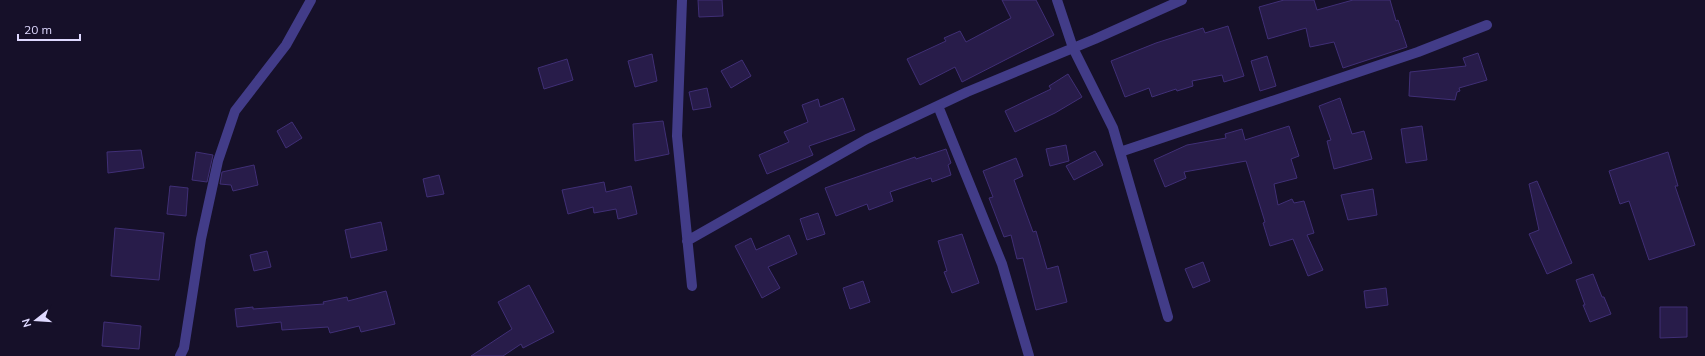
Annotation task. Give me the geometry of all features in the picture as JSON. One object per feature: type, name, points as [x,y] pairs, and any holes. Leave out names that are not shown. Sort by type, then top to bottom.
[{"type":"street","points":[[180,356],[184,348],[201,238],[218,161],[235,111],[286,45],[311,0]]},
{"type":"street","points":[[682,0],[678,136],[692,286]]},
{"type":"street","points":[[1057,0],[1073,48],[1113,128],[1168,317]]},
{"type":"street","points":[[687,241],[867,138],[967,92],[1073,48],[1182,0]]},
{"type":"street","points":[[1120,152],[1418,52],[1487,25]]},
{"type":"street","points":[[938,106],[1002,264],[1030,356]]},
{"type":"building","points":[[698,0],[722,0],[723,16],[699,17]]},
{"type":"building","points":[[1002,0],[1036,0],[1054,35],[962,82],[955,67],[920,85],[907,59],[946,41],[944,38],[960,31],[966,42],[1011,18]]},
{"type":"building","points":[[1284,0],[1314,0],[1317,10],[1353,0],[1390,0],[1396,21],[1398,20],[1407,47],[1343,68],[1334,42],[1310,47],[1306,28],[1268,39],[1259,7]]},
{"type":"building","points":[[1228,26],[1244,76],[1224,82],[1222,75],[1192,81],[1193,86],[1177,91],[1176,89],[1152,97],[1149,88],[1125,97],[1111,61],[1156,43],[1203,28],[1205,33]]},
{"type":"building","points":[[1478,53],[1487,80],[1459,88],[1460,91],[1457,92],[1455,100],[1409,96],[1410,72],[1466,66],[1463,58]]},
{"type":"building","points":[[652,54],[657,81],[635,87],[628,61]]},
{"type":"building","points":[[1267,56],[1276,86],[1260,91],[1251,61]]},
{"type":"building","points":[[567,59],[573,80],[544,89],[538,68]]},
{"type":"building","points":[[742,60],[751,76],[731,88],[721,71]]},
{"type":"building","points":[[1068,74],[1082,97],[1055,113],[1015,132],[1005,111],[1051,89],[1049,86]]},
{"type":"building","points":[[707,88],[711,107],[693,110],[689,92]]},
{"type":"building","points":[[843,98],[855,130],[809,146],[813,155],[767,174],[759,155],[789,142],[784,132],[808,122],[802,105],[818,99],[820,107]]},
{"type":"building","points":[[1340,98],[1352,134],[1364,131],[1372,159],[1334,169],[1327,141],[1331,140],[1319,106]]},
{"type":"building","points":[[663,121],[669,154],[635,161],[633,124]]},
{"type":"building","points":[[292,122],[302,138],[286,148],[277,131]]},
{"type":"building","points":[[1289,126],[1299,156],[1291,159],[1297,178],[1274,184],[1278,205],[1292,199],[1294,203],[1304,201],[1314,233],[1307,235],[1323,270],[1308,276],[1293,239],[1270,246],[1263,223],[1265,222],[1246,161],[1184,172],[1186,178],[1165,187],[1154,160],[1187,145],[1226,138],[1225,134],[1242,129],[1245,140]]},
{"type":"building","points":[[1422,126],[1427,160],[1406,163],[1401,129]]},
{"type":"building","points":[[1066,145],[1069,161],[1050,166],[1046,149]]},
{"type":"building","points":[[946,149],[951,163],[948,165],[951,175],[932,182],[931,178],[890,192],[893,201],[869,210],[867,204],[836,216],[825,188],[915,157],[916,159]]},
{"type":"building","points":[[141,150],[144,168],[108,173],[107,152]]},
{"type":"building","points":[[1095,151],[1103,165],[1074,180],[1066,166]]},
{"type":"building","points":[[196,152],[213,155],[207,182],[192,180]]},
{"type":"building","points":[[1668,152],[1678,186],[1675,186],[1695,245],[1649,260],[1629,201],[1620,204],[1609,171]]},
{"type":"building","points":[[1016,158],[1023,176],[1014,180],[1033,232],[1036,231],[1047,269],[1058,266],[1067,302],[1036,310],[1023,258],[1017,259],[1011,235],[1004,237],[989,198],[993,197],[983,171]]},
{"type":"building","points":[[254,165],[258,185],[233,191],[231,185],[220,184],[222,172]]},
{"type":"building","points":[[439,175],[444,194],[427,197],[423,179]]},
{"type":"building","points":[[1537,181],[1572,263],[1547,274],[1529,234],[1539,230],[1529,184]]},
{"type":"building","points":[[604,182],[606,192],[631,186],[637,214],[618,219],[616,209],[594,213],[593,207],[568,214],[562,190]]},
{"type":"building","points":[[170,186],[188,188],[186,216],[167,214]]},
{"type":"building","points":[[1373,189],[1377,215],[1348,220],[1341,195]]},
{"type":"building","points":[[818,213],[825,234],[807,240],[800,219]]},
{"type":"building","points":[[381,222],[387,250],[351,258],[345,230]]},
{"type":"building","points":[[115,228],[164,233],[159,280],[111,276]]},
{"type":"building","points":[[962,234],[979,283],[952,293],[944,272],[947,271],[938,241]]},
{"type":"building","points":[[789,235],[797,254],[768,267],[780,288],[762,298],[735,246],[751,238],[756,250]]},
{"type":"building","points":[[267,251],[271,267],[254,271],[250,255]]},
{"type":"building","points":[[1203,262],[1210,281],[1193,288],[1185,269]]},
{"type":"building","points":[[1593,274],[1602,297],[1604,297],[1611,314],[1590,322],[1583,305],[1585,305],[1576,280]]},
{"type":"building","points":[[863,281],[870,302],[850,309],[843,288]]},
{"type":"building","points":[[529,285],[554,332],[523,348],[521,344],[503,356],[471,356],[512,329],[498,302]]},
{"type":"building","points":[[1386,288],[1388,305],[1366,308],[1364,291]]},
{"type":"building","points":[[386,291],[395,324],[361,332],[359,326],[330,333],[328,327],[282,330],[281,322],[237,327],[235,309],[324,304],[323,302],[347,297],[348,301]]},
{"type":"building","points":[[1660,307],[1687,307],[1687,337],[1660,338]]},
{"type":"building","points":[[104,322],[141,326],[139,349],[102,346]]}]
